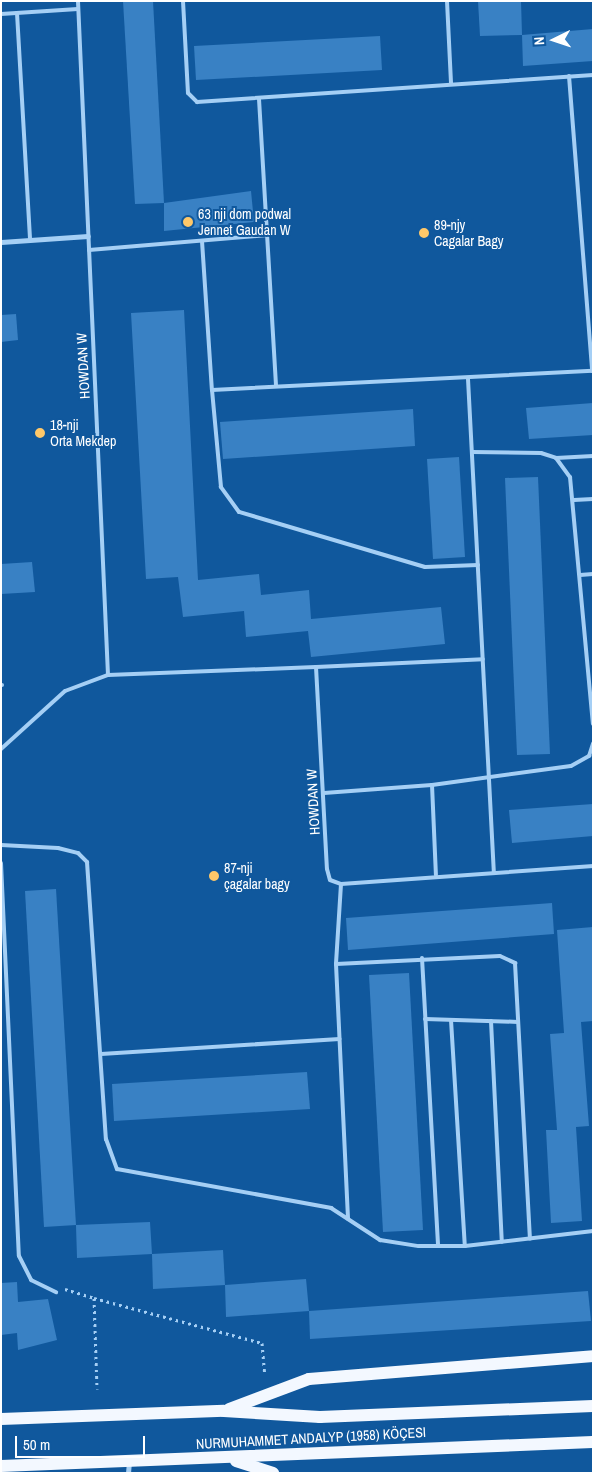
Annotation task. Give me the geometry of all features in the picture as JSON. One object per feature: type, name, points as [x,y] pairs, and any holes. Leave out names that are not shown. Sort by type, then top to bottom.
[{"type":"main road","points":[[224,1411],[309,1379],[593,1356]]},
{"type":"main road","name":"NURMUHAMMET ANDALYP (1958) KÖÇESI","points":[[1,1419],[224,1411],[320,1417],[593,1406]]},
{"type":"main road","name":"NURMUHAMMET ANDALYP (1958) KÖÇESI","points":[[1,1466],[128,1467],[229,1458],[593,1442]]},
{"type":"main road","points":[[229,1458],[273,1473]]},
{"type":"street","points":[[1,242],[88,236]]},
{"type":"lane","name":"HOWDAN W","points":[[78,1],[108,675]]},
{"type":"lane","points":[[182,1],[188,93],[192,100],[259,99],[593,75]]},
{"type":"lane","points":[[447,1],[451,84]]},
{"type":"lane","points":[[1,14],[78,9]]},
{"type":"lane","points":[[17,13],[30,240]]},
{"type":"lane","points":[[212,390],[276,385],[468,379],[592,371],[569,76]]},
{"type":"lane","points":[[259,99],[276,385]]},
{"type":"lane","points":[[89,250],[267,235]]},
{"type":"lane","points":[[202,241],[212,390],[221,487],[240,512],[425,567],[478,565]]},
{"type":"lane","points":[[468,379],[494,872]]},
{"type":"lane","points":[[472,452],[526,452],[556,458],[593,456]]},
{"type":"lane","points":[[556,458],[570,477],[574,500],[593,724]]},
{"type":"lane","points":[[574,500],[593,499]]},
{"type":"lane","points":[[580,575],[593,574]]},
{"type":"lane","points":[[587,657],[593,657]]},
{"type":"lane","points":[[1,749],[66,691],[108,675],[483,659]]},
{"type":"lane","name":"HOWDAN W","points":[[316,667],[327,869],[330,880],[341,884]]},
{"type":"lane","points":[[324,792],[432,785],[571,766],[591,756],[593,744]]},
{"type":"lane","points":[[432,785],[436,875]]},
{"type":"lane","points":[[1,845],[58,848],[78,853],[87,862],[106,1139],[117,1169],[323,1206],[348,1219],[380,1240],[438,1246],[465,1246],[593,1231]]},
{"type":"lane","points":[[1,863],[19,1256],[31,1280],[56,1292]]},
{"type":"lane","points":[[348,1219],[336,964],[341,884],[436,875],[593,866]]},
{"type":"lane","points":[[336,964],[422,958],[510,957],[515,963],[530,1239]]},
{"type":"lane","points":[[422,958],[438,1246]]},
{"type":"lane","points":[[425,1019],[518,1022]]},
{"type":"lane","points":[[451,1020],[465,1246]]},
{"type":"lane","points":[[491,1021],[502,1242]]},
{"type":"lane","points":[[101,1054],[340,1039]]},
{"type":"path","points":[[49,1289],[94,1298],[262,1343],[265,1375]]},
{"type":"path","points":[[94,1298],[97,1389]]},
{"type":"building","points":[[123,1],[153,1],[164,203],[135,204]]},
{"type":"building","points":[[478,1],[521,1],[522,35],[480,36]]},
{"type":"building","points":[[593,29],[593,61],[523,66],[522,35]]},
{"type":"building","points":[[380,36],[382,70],[196,80],[194,46]]},
{"type":"building","points":[[251,191],[254,222],[164,231],[164,203]]},
{"type":"building","points":[[184,310],[198,580],[259,574],[261,595],[309,590],[311,619],[441,607],[445,644],[311,657],[308,631],[246,637],[244,611],[183,617],[178,577],[146,579],[131,313]]},
{"type":"building","points":[[16,314],[18,340],[1,342],[1,315]]},
{"type":"building","points":[[593,403],[593,435],[529,439],[526,408]]},
{"type":"building","points":[[413,409],[415,446],[223,459],[220,422]]},
{"type":"building","points":[[459,457],[465,557],[433,559],[427,459]]},
{"type":"building","points":[[538,477],[550,754],[517,755],[505,478]]},
{"type":"building","points":[[32,562],[35,592],[1,594],[1,564]]},
{"type":"building","points":[[593,804],[593,836],[512,843],[509,810]]},
{"type":"building","points":[[56,889],[76,1225],[44,1227],[25,891]]},
{"type":"building","points":[[552,903],[554,934],[348,950],[346,918]]},
{"type":"building","points":[[593,927],[593,1021],[581,1022],[589,1126],[576,1127],[582,1221],[551,1223],[546,1130],[557,1130],[550,1034],[564,1033],[557,930]]},
{"type":"building","points":[[409,973],[423,1230],[383,1232],[369,975]]},
{"type":"building","points":[[307,1072],[310,1109],[114,1121],[112,1084]]},
{"type":"building","points":[[150,1222],[152,1254],[77,1258],[76,1225]]},
{"type":"building","points":[[223,1250],[225,1285],[153,1289],[152,1254]]},
{"type":"building","points":[[306,1279],[309,1311],[226,1317],[225,1285]]},
{"type":"building","points":[[17,1282],[18,1302],[48,1299],[57,1340],[18,1350],[17,1333],[1,1335],[1,1283]]},
{"type":"building","points":[[588,1291],[591,1321],[310,1339],[309,1311]]},
{"type":"place","name":"63 nji dom podwal Jennet Gaudan W","points":[[188,222]]},
{"type":"place","name":"89-njy Cagalar Bagy","points":[[424,233]]},
{"type":"place","name":"18-nji Orta Mekdep","points":[[40,433]]},
{"type":"place","name":"87-nji çagalar bagy","points":[[214,876]]}]
